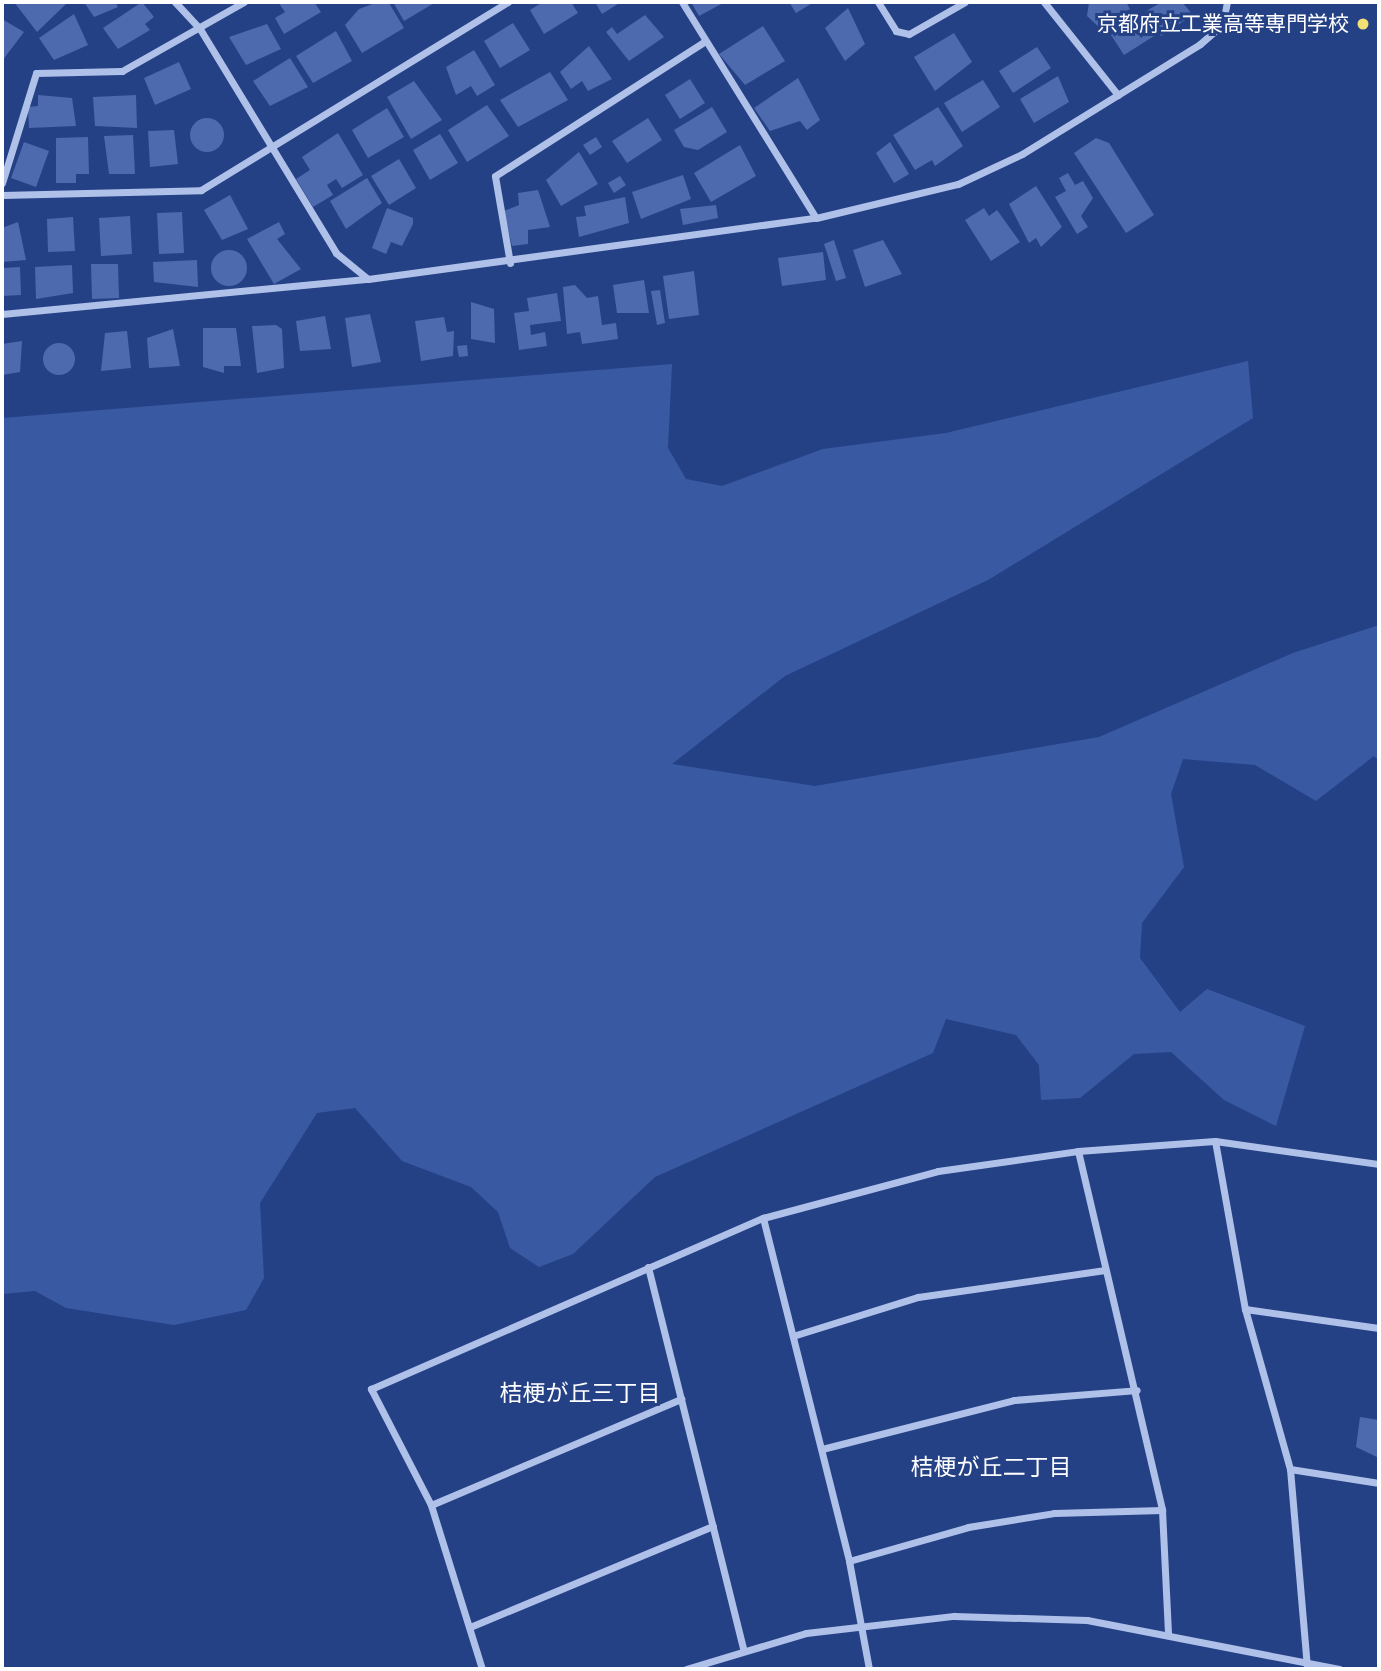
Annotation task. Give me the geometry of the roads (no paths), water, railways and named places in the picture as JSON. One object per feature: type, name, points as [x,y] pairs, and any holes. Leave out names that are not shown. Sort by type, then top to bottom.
[{"type":"street","points":[[175,2],[200,29],[270,153],[336,253],[368,279]]},
{"type":"street","points":[[2,183],[36,73],[122,71],[244,2]]},
{"type":"street","points":[[2,195],[201,190],[270,153],[508,2]]},
{"type":"street","points":[[682,2],[816,218]]},
{"type":"street","points":[[878,2],[896,31],[909,34],[965,2]]},
{"type":"street","points":[[1044,2],[1118,95]]},
{"type":"street","points":[[2,314],[510,263],[816,218],[958,184],[1022,154],[1200,44],[1223,24],[1227,2]]},
{"type":"street","points":[[510,263],[495,176],[705,41]]},
{"type":"street","points":[[1215,1141],[1245,1309],[1290,1469],[1308,1666]]},
{"type":"street","points":[[482,1669],[431,1506],[371,1389],[763,1218],[937,1171],[1078,1151],[1215,1141],[1379,1164]]},
{"type":"street","points":[[1078,1151],[1105,1270],[1137,1390],[1162,1510],[1168,1634]]},
{"type":"street","points":[[763,1218],[796,1335],[865,1628],[869,1669]]},
{"type":"street","points":[[648,1266],[743,1648]]},
{"type":"street","points":[[796,1335],[918,1297],[1105,1270]]},
{"type":"street","points":[[1245,1309],[1379,1328]]},
{"type":"street","points":[[822,1450],[1014,1400],[1137,1390]]},
{"type":"street","points":[[431,1506],[681,1399]]},
{"type":"street","points":[[1290,1469],[1379,1483]]},
{"type":"street","points":[[849,1561],[993,1523],[1054,1513],[1162,1510]]},
{"type":"street","points":[[470,1627],[713,1526]]},
{"type":"street","points":[[686,1669],[743,1648],[954,1616],[1033,1617],[1168,1634],[1308,1666],[1339,1669]]},
{"type":"place","name":"京都府立工業高等専門学校","points":[[1363,24]]},
{"type":"district","name":"桔梗が丘三丁目","points":[[580,1393]]},
{"type":"district","name":"桔梗が丘二丁目","points":[[991,1467]]}]
